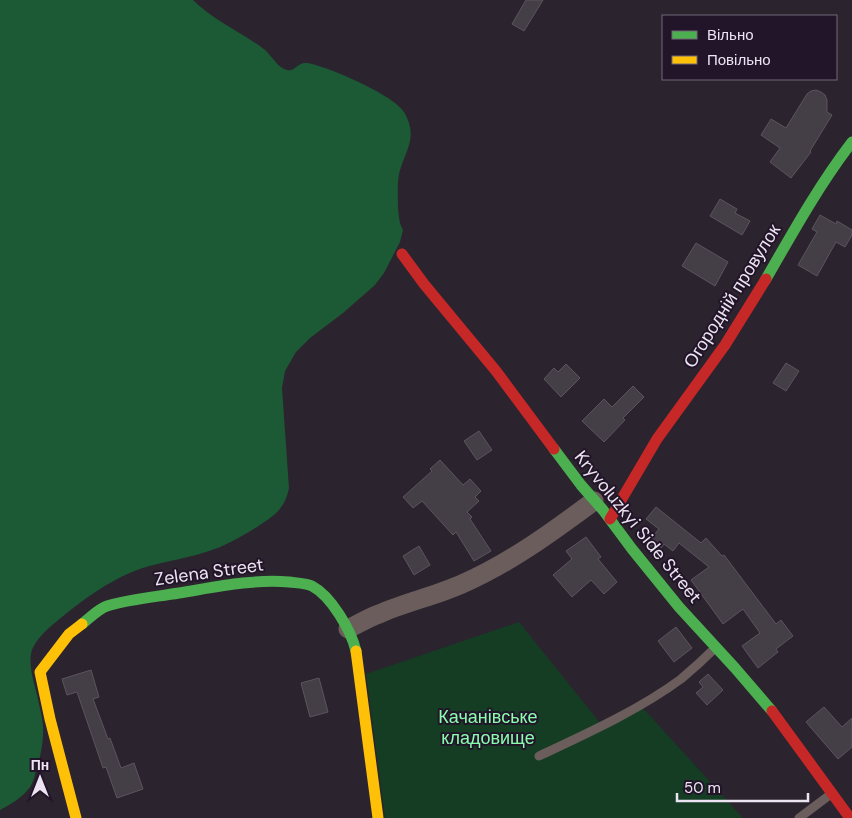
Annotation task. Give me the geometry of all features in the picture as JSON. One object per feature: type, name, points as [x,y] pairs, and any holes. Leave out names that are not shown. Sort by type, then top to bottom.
[{"type":"street","name":"Огородній провулок","points":[[610,519],[657,439],[725,345],[756,296],[801,217],[852,142]]},
{"type":"street","name":"Kryvoluzkyi Side Street","points":[[402,254],[424,284],[496,371],[594,501],[679,607],[772,710],[850,818]]},
{"type":"street","points":[[348,629],[380,614],[464,583],[506,562],[544,538],[594,501]]},
{"type":"street","name":"Zelena Street","points":[[76,818],[50,719],[40,672],[69,634],[105,607],[134,600],[260,581],[310,585],[332,603],[348,629],[358,657],[378,818]]},
{"type":"lane","points":[[539,756],[608,722],[665,689],[716,648]]},
{"type":"lane","points":[[799,818],[832,793]]},
{"type":"green space","points":[[0,0],[193,0],[210,14],[265,50],[284,69],[292,70],[304,63],[316,65],[344,75],[387,98],[398,105],[404,112],[411,137],[398,182],[398,208],[403,230],[400,242],[384,273],[375,285],[310,338],[296,352],[285,371],[282,388],[289,488],[282,507],[263,523],[226,545],[197,555],[141,569],[113,581],[79,604],[44,633],[36,643],[31,654],[32,675],[43,725],[43,742],[39,759],[34,779],[27,791],[20,798],[0,810]]},
{"type":"green space","name":"Качанівське кладовище","points":[[519,622],[605,729],[642,707],[743,818],[385,818],[366,674]]},
{"type":"building","points":[[526,0],[543,0],[524,31],[512,24]]},
{"type":"building","points":[[816,90],[825,95],[827,112],[832,115],[811,152],[791,178],[770,162],[780,148],[761,135],[771,119],[786,128],[807,94]]},
{"type":"building","points":[[720,199],[737,209],[735,213],[750,221],[742,235],[710,216]]},
{"type":"building","points":[[820,215],[836,224],[837,221],[852,230],[852,235],[845,247],[836,242],[817,276],[798,265],[817,232],[812,229]]},
{"type":"building","points":[[696,243],[728,262],[715,286],[682,266]]},
{"type":"building","points":[[786,363],[799,371],[786,391],[773,383]]},
{"type":"building","points":[[566,364],[580,378],[561,397],[544,379],[554,368],[558,372]]},
{"type":"building","points":[[633,386],[644,397],[623,418],[625,420],[604,442],[582,421],[604,399],[612,407]]},
{"type":"building","points":[[479,431],[492,450],[477,460],[464,441]]},
{"type":"building","points":[[440,460],[463,485],[470,479],[481,491],[475,497],[479,501],[467,512],[472,517],[470,519],[491,551],[474,561],[456,532],[453,535],[422,501],[413,508],[403,497],[432,471],[430,469]]},
{"type":"building","points":[[656,507],[701,543],[706,538],[722,556],[724,555],[776,624],[781,620],[793,636],[776,649],[778,652],[758,668],[742,646],[760,633],[743,609],[723,624],[691,580],[709,567],[679,543],[673,551],[664,544],[656,555],[647,543],[659,529],[646,519]]},
{"type":"building","points":[[586,537],[601,557],[598,559],[617,582],[604,594],[591,580],[572,597],[553,575],[572,559],[566,551]]},
{"type":"building","points":[[419,546],[430,565],[414,575],[403,556]]},
{"type":"building","points":[[676,627],[692,648],[674,662],[658,641]]},
{"type":"building","points":[[91,670],[99,697],[93,699],[108,739],[110,738],[121,768],[134,763],[143,789],[117,798],[106,767],[103,768],[77,692],[67,695],[62,679]]},
{"type":"building","points":[[708,674],[723,690],[707,705],[696,693],[703,687],[699,682]]},
{"type":"building","points":[[319,678],[328,712],[310,717],[301,683]]},
{"type":"building","points":[[824,707],[842,727],[852,718],[852,747],[838,759],[806,722]]},
{"type":"traffic: fast","points":[[766,279],[817,192],[852,142]]},
{"type":"traffic: fast","points":[[554,449],[679,607],[772,711]]},
{"type":"traffic: fast","points":[[82,624],[104,607],[125,602],[234,584],[275,581],[289,582],[312,586],[326,597],[345,624],[356,651]]},
{"type":"traffic: slow","points":[[76,818],[50,719],[40,672],[69,634],[82,624]]},
{"type":"traffic: slow","points":[[356,651],[378,818]]},
{"type":"traffic: jam","points":[[402,254],[424,284],[496,371],[554,449]]},
{"type":"traffic: jam","points":[[610,519],[657,439],[725,345],[766,279]]},
{"type":"traffic: jam","points":[[772,711],[850,818]]}]
